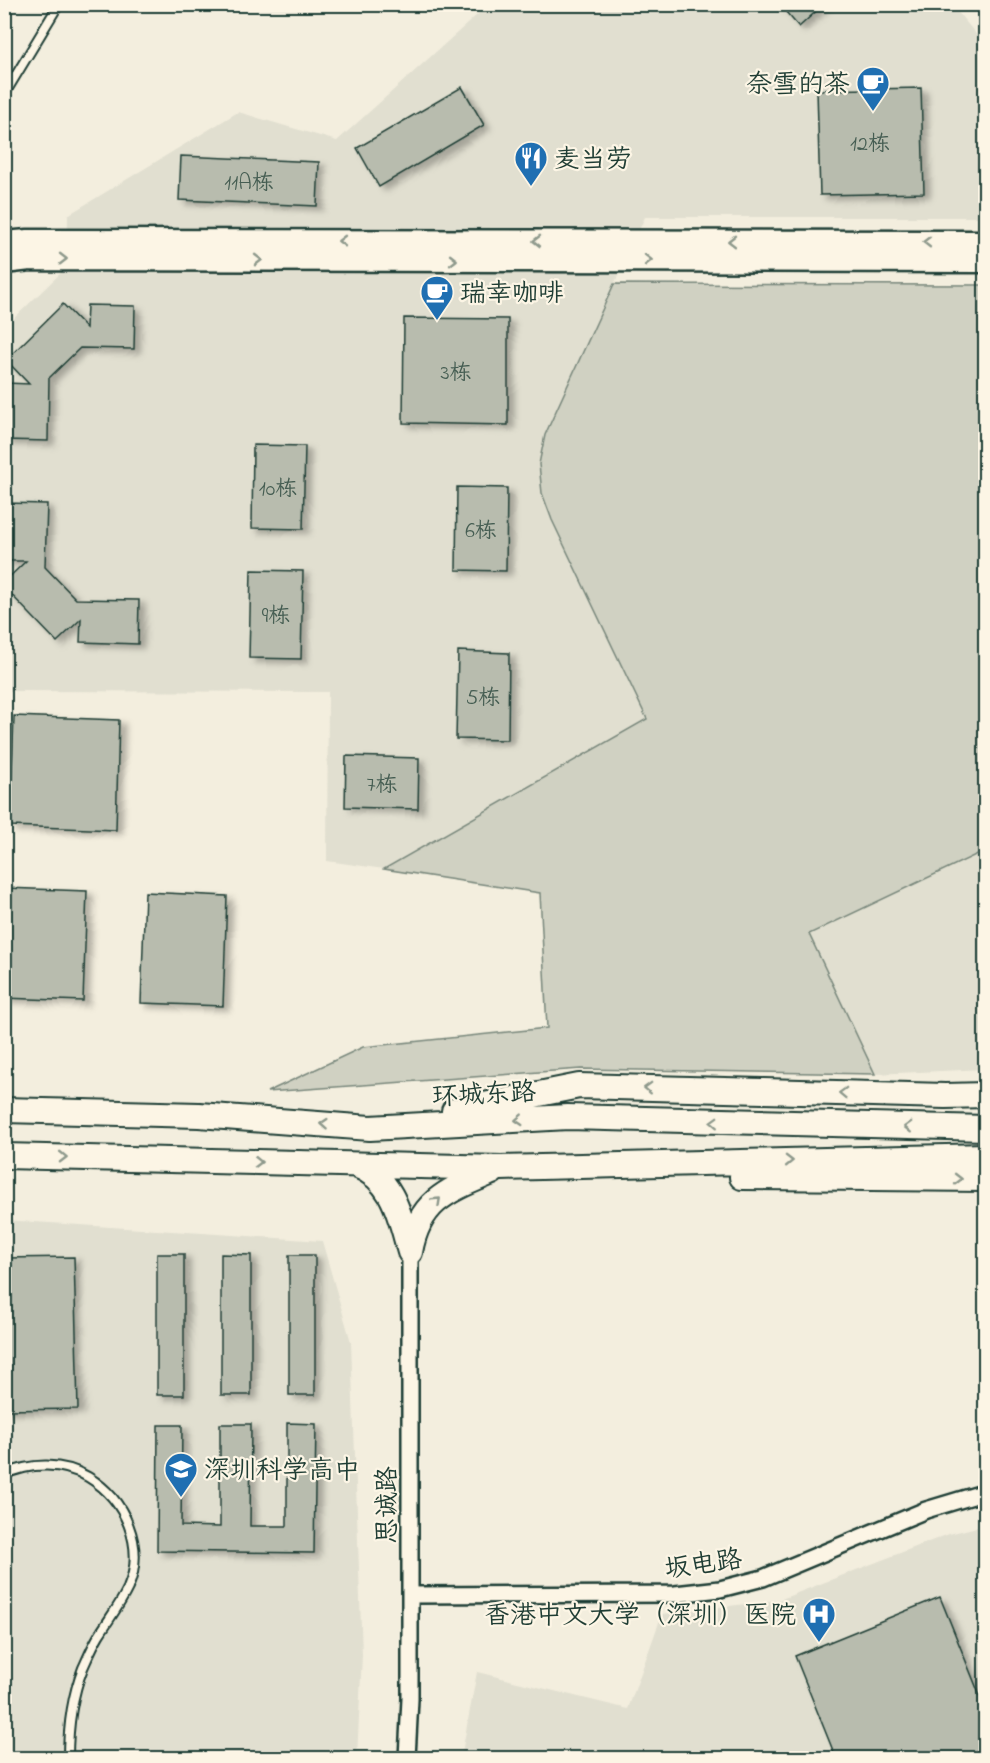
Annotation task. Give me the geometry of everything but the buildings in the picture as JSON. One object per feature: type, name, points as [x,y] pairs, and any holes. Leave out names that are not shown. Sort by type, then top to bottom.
[{"type":"main road","points":[[370,1128],[579,1086],[945,1096],[986,1095]]},
{"type":"main road","name":"环城东路","points":[[4,1110],[199,1115],[370,1128],[568,1117],[976,1129]]},
{"type":"main road","points":[[4,1156],[501,1168],[975,1156]]},
{"type":"main road","points":[[354,1165],[373,1174],[388,1190],[398,1209],[410,1252]]},
{"type":"main road","points":[[410,1252],[421,1220],[435,1201],[456,1187],[501,1168],[577,1175],[986,1179]]},
{"type":"street","points":[[4,243],[28,241],[986,242]]},
{"type":"street","points":[[4,262],[30,259],[986,261]]},
{"type":"street","name":"思诚路","points":[[407,1758],[411,1595],[410,1252]]},
{"type":"street","name":"坂电路","points":[[411,1595],[675,1594],[720,1589],[763,1578],[926,1510],[986,1492]]},
{"type":"lane","points":[[4,95],[59,4]]},
{"type":"lane","points":[[4,1475],[36,1465],[59,1466],[80,1472],[100,1484],[115,1500],[127,1520],[133,1541],[134,1564],[129,1586],[119,1606],[98,1636],[82,1670],[72,1705],[68,1758]]},
{"type":"shaded area","points":[[488,5],[952,5],[985,45],[985,217],[645,217],[545,435],[539,464],[542,493],[552,520],[648,719],[384,869],[327,861],[328,692],[5,691],[5,327],[67,267],[68,215],[238,112],[337,141]]},
{"type":"shaded area","points":[[614,284],[985,285],[986,839],[984,851],[809,934],[875,1074],[581,1069],[267,1092],[363,1047],[547,1028],[540,893],[384,869],[647,719],[552,520],[542,493],[539,464],[545,435]]},
{"type":"shaded area","points":[[985,839],[985,1069],[875,1074],[808,934],[983,851]]},
{"type":"shaded area","name":"深圳科学高中","points":[[4,1220],[322,1241],[351,1342],[362,1655],[357,1758],[5,1758]]},
{"type":"shaded area","name":"香港中文大学（深圳）医院","points":[[985,1525],[985,1758],[461,1758],[477,1672],[628,1709],[662,1614],[779,1600],[949,1534]]},
{"type":"place","name":"奈雪的茶","points":[[873,112]]},
{"type":"place","name":"麦当劳","points":[[531,187]]},
{"type":"place","name":"瑞幸咖啡","points":[[437,321]]},
{"type":"place","name":"深圳科学高中","points":[[181,1498]]},
{"type":"place","name":"香港中文大学（深圳）医院","points":[[819,1643]]}]
